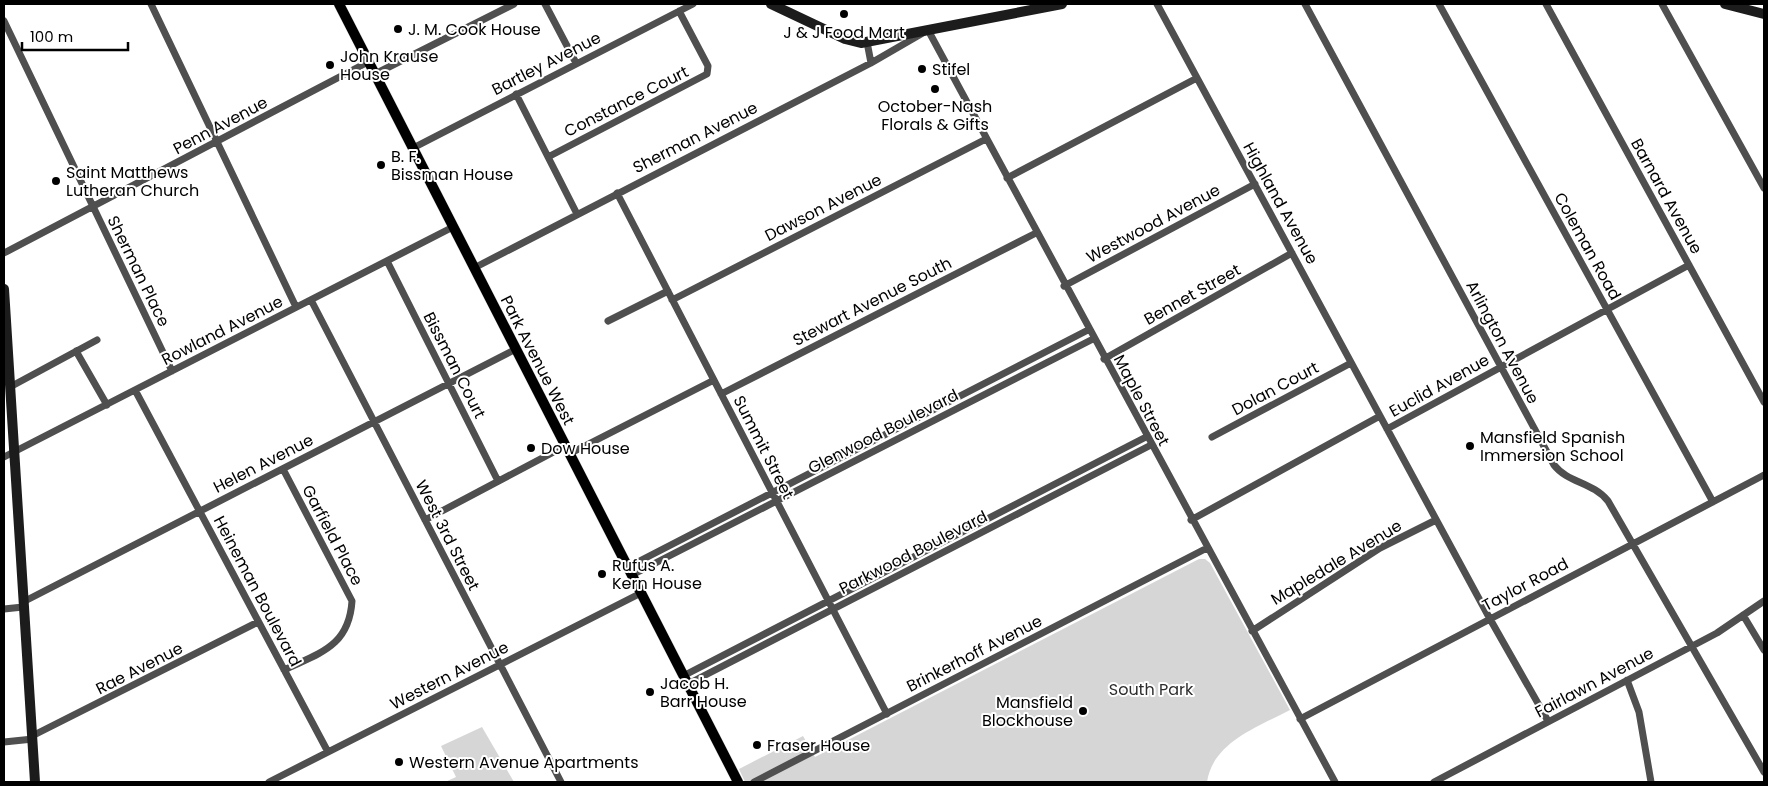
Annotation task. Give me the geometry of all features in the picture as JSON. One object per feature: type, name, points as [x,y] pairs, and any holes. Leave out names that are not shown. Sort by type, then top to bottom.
[{"type":"main road","name":"Park Avenue West","points":[[339,4],[738,782]]},
{"type":"main road","points":[[771,4],[851,42],[867,42],[1062,4]]},
{"type":"main road","points":[[1725,4],[1745,6],[1764,14]]},
{"type":"main road","points":[[4,289],[10,387],[8,454],[23,605],[36,782]]},
{"type":"street","points":[[151,4],[296,307]]},
{"type":"street","points":[[375,74],[514,4]]},
{"type":"street","points":[[544,4],[576,64]]},
{"type":"street","name":"Bartley Avenue","points":[[413,148],[693,4]]},
{"type":"street","name":"Highland Avenue","points":[[1157,4],[1387,429]]},
{"type":"street","name":"Arlington Avenue","points":[[1305,4],[1558,470],[1568,477],[1600,491],[1608,501],[1764,772]]},
{"type":"street","name":"Coleman Road","points":[[1439,4],[1713,502]]},
{"type":"street","name":"Barnard Avenue","points":[[1546,4],[1764,402]]},
{"type":"street","points":[[1662,4],[1764,188]]},
{"type":"street","name":"Constance Court","points":[[548,157],[707,74],[708,66],[679,11]]},
{"type":"street","name":"Sherman Place","points":[[4,21],[172,371]]},
{"type":"street","name":"Sherman Avenue","points":[[474,268],[871,63],[928,30]]},
{"type":"street","name":"Maple Street","points":[[928,30],[1064,286],[1335,782]]},
{"type":"street","points":[[867,42],[871,63]]},
{"type":"street","name":"Penn Avenue","points":[[4,253],[368,62]]},
{"type":"street","points":[[1007,178],[1197,78]]},
{"type":"street","points":[[516,94],[577,214]]},
{"type":"street","name":"Dawson Avenue","points":[[672,300],[986,139]]},
{"type":"street","name":"Westwood Avenue","points":[[1064,286],[1255,184]]},
{"type":"street","name":"Summit Street","points":[[617,193],[887,714]]},
{"type":"street","name":"Rowland Avenue","points":[[8,454],[453,227]]},
{"type":"street","name":"Stewart Avenue South","points":[[721,394],[1036,233]]},
{"type":"street","name":"Bennet Street","points":[[1104,359],[1292,253]]},
{"type":"street","name":"Bissman Court","points":[[387,261],[498,481]]},
{"type":"street","name":"Euclid Avenue","points":[[1387,429],[1689,265]]},
{"type":"street","points":[[608,322],[668,291]]},
{"type":"street","name":"West 3rd Street","points":[[311,300],[560,782]]},
{"type":"street","name":"Glenwood Boulevard","points":[[630,571],[772,492],[1088,330]]},
{"type":"street","name":"Glenwood Boulevard","points":[[630,571],[777,501],[1093,339]]},
{"type":"street","points":[[10,387],[97,340]]},
{"type":"street","name":"Helen Avenue","points":[[4,609],[23,605],[200,511],[516,349]]},
{"type":"street","points":[[76,351],[106,405]]},
{"type":"street","name":"Dolan Court","points":[[1212,437],[1352,363]]},
{"type":"street","points":[[425,520],[498,481],[714,380]]},
{"type":"street","name":"Heineman Boulevard","points":[[135,390],[328,752]]},
{"type":"street","name":"Euclid Avenue","points":[[1191,520],[1380,416]]},
{"type":"street","points":[[1387,429],[1548,722]]},
{"type":"street","points":[[685,680],[828,601],[1146,437]]},
{"type":"street","name":"Parkwood Boulevard","points":[[685,680],[832,609],[1151,445]]},
{"type":"street","name":"Garfield Place","points":[[283,468],[352,601],[339,640],[329,648],[284,670]]},
{"type":"street","name":"Taylor Road","points":[[1300,719],[1764,475]]},
{"type":"street","name":"Mapledale Avenue","points":[[1252,631],[1380,548],[1436,520]]},
{"type":"street","name":"Brinkerhoff Avenue","points":[[754,782],[1207,548]]},
{"type":"street","name":"Western Avenue","points":[[269,782],[641,593]]},
{"type":"street","name":"Fairlawn Avenue","points":[[1434,782],[1722,630],[1764,601]]},
{"type":"street","points":[[1743,615],[1764,650]]},
{"type":"street","name":"Rae Avenue","points":[[4,742],[32,738],[258,622]]},
{"type":"street","points":[[1627,680],[1639,712],[1651,782]]},
{"type":"green space","name":"South Park","points":[[1199,559],[1205,559],[1210,563],[1290,710],[1251,730],[1227,746],[1211,768],[1207,782],[745,782],[739,769],[803,736],[815,757]]},
{"type":"green space","points":[[482,727],[514,782],[445,782],[456,777],[441,746]]},
{"type":"place","name":"J & J Food Mart","points":[[844,14]]},
{"type":"place","name":"J. M. Cook House","points":[[398,29]]},
{"type":"place","name":"John Krause House","points":[[330,65]]},
{"type":"place","name":"Stifel","points":[[922,69]]},
{"type":"place","name":"October-Nash Florals & Gifts","points":[[935,89]]},
{"type":"place","name":"B. F. Bissman House","points":[[381,165]]},
{"type":"place","name":"Saint Matthews Lutheran Church","points":[[56,181]]},
{"type":"place","name":"Mansfield Spanish Immersion School","points":[[1470,446]]},
{"type":"place","name":"Dow House","points":[[531,448]]},
{"type":"place","name":"Rufus A. Kern House","points":[[602,574]]},
{"type":"place","name":"Jacob H. Barr House","points":[[650,692]]},
{"type":"place","name":"Mansfield Blockhouse","points":[[1083,711]]},
{"type":"place","name":"Fraser House","points":[[757,745]]},
{"type":"place","name":"Western Avenue Apartments","points":[[399,762]]}]
